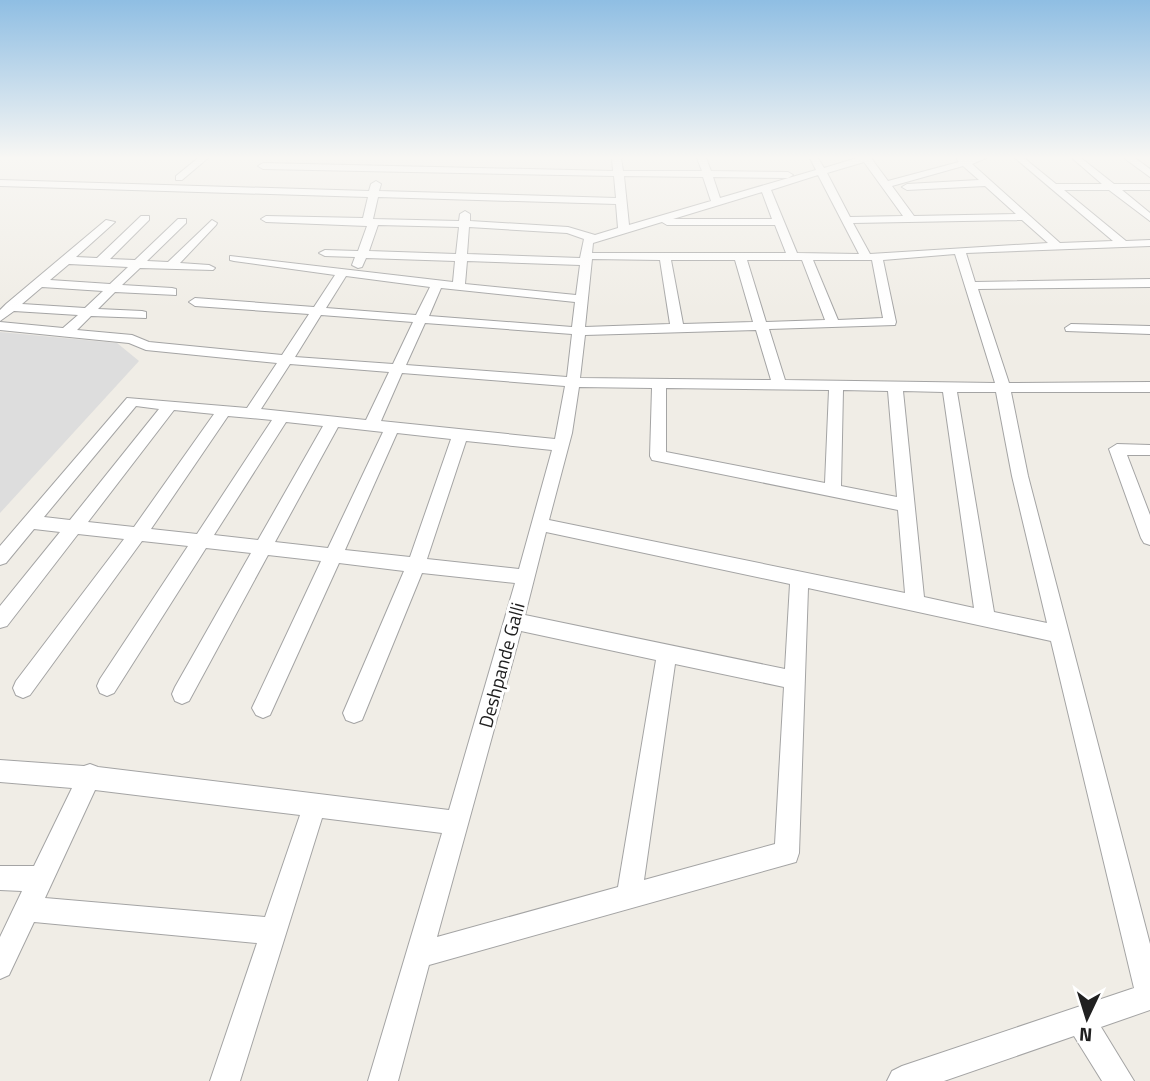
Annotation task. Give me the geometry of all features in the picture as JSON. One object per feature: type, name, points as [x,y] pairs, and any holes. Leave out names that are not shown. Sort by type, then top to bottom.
[{"type":"street","points":[[367,222],[370,208]]},
{"type":"street","points":[[459,287],[465,208]]},
{"type":"street","points":[[622,208],[624,230]]},
{"type":"street","points":[[589,249],[624,230],[693,208]]},
{"type":"street","points":[[774,208],[833,323]]},
{"type":"street","points":[[195,302],[579,331],[890,322],[871,257],[841,208]]},
{"type":"street","points":[[903,208],[911,219]]},
{"type":"street","points":[[1015,208],[1057,246]]},
{"type":"street","points":[[1080,208],[1123,244]]},
{"type":"street","points":[[846,219],[1024,217]]},
{"type":"street","points":[[100,262],[145,218]]},
{"type":"street","points":[[266,219],[466,224],[568,230],[589,249]]},
{"type":"street","points":[[67,332],[182,221]]},
{"type":"street","points":[[0,317],[110,222]]},
{"type":"street","points":[[251,414],[317,312],[362,254],[373,225],[367,222]]},
{"type":"street","points":[[650,222],[779,222]]},
{"type":"street","points":[[171,266],[212,223]]},
{"type":"street","points":[[325,253],[463,257],[589,249],[665,257],[871,257],[959,250],[1150,243]]},
{"type":"street","name":"Deshpande Galli","points":[[383,1081],[514,621],[560,445],[573,382],[589,249]]},
{"type":"street","points":[[902,1081],[1150,996],[1020,476],[1003,388],[959,250]]},
{"type":"street","points":[[665,257],[677,328]]},
{"type":"street","points":[[740,257],[779,385]]},
{"type":"street","points":[[234,258],[348,274],[582,299]]},
{"type":"street","points":[[66,260],[209,268]]},
{"type":"street","points":[[971,286],[1150,283]]},
{"type":"street","points":[[36,284],[172,292]]},
{"type":"street","points":[[371,426],[438,284]]},
{"type":"street","points":[[10,307],[142,315]]},
{"type":"street","points":[[0,326],[132,339],[146,346],[286,360],[573,382],[1003,388],[1150,387]]},
{"type":"street","points":[[1071,328],[1150,330]]},
{"type":"street","points":[[659,383],[658,456],[906,505]]},
{"type":"street","points":[[833,491],[836,386]]},
{"type":"street","points":[[895,387],[915,603]]},
{"type":"street","points":[[949,387],[985,618]]},
{"type":"street","points":[[0,558],[132,401],[560,445]]},
{"type":"street","points":[[0,620],[170,405]]},
{"type":"street","points":[[23,688],[138,534],[224,411]]},
{"type":"street","points":[[107,686],[282,417]]},
{"type":"street","points":[[182,694],[333,422]]},
{"type":"street","points":[[263,708],[392,428]]},
{"type":"street","points":[[354,713],[416,565],[460,435]]},
{"type":"street","points":[[1148,453],[1117,449],[1150,538]]},
{"type":"street","points":[[32,522],[526,577]]},
{"type":"street","points":[[539,524],[1060,634]]},
{"type":"street","points":[[419,956],[787,853],[799,579]]},
{"type":"street","points":[[514,621],[794,680]]},
{"type":"street","points":[[629,897],[667,653]]},
{"type":"street","points":[[0,771],[90,775],[314,807],[457,823]]},
{"type":"street","points":[[0,966],[90,775]]},
{"type":"street","points":[[225,1081],[314,807]]},
{"type":"street","points":[[0,878],[43,879]]},
{"type":"street","points":[[28,909],[274,931]]},
{"type":"street","points":[[1080,1020],[1119,1081]]},
{"type":"shaded area","points":[[0,332],[117,343],[139,361],[0,513]]}]
